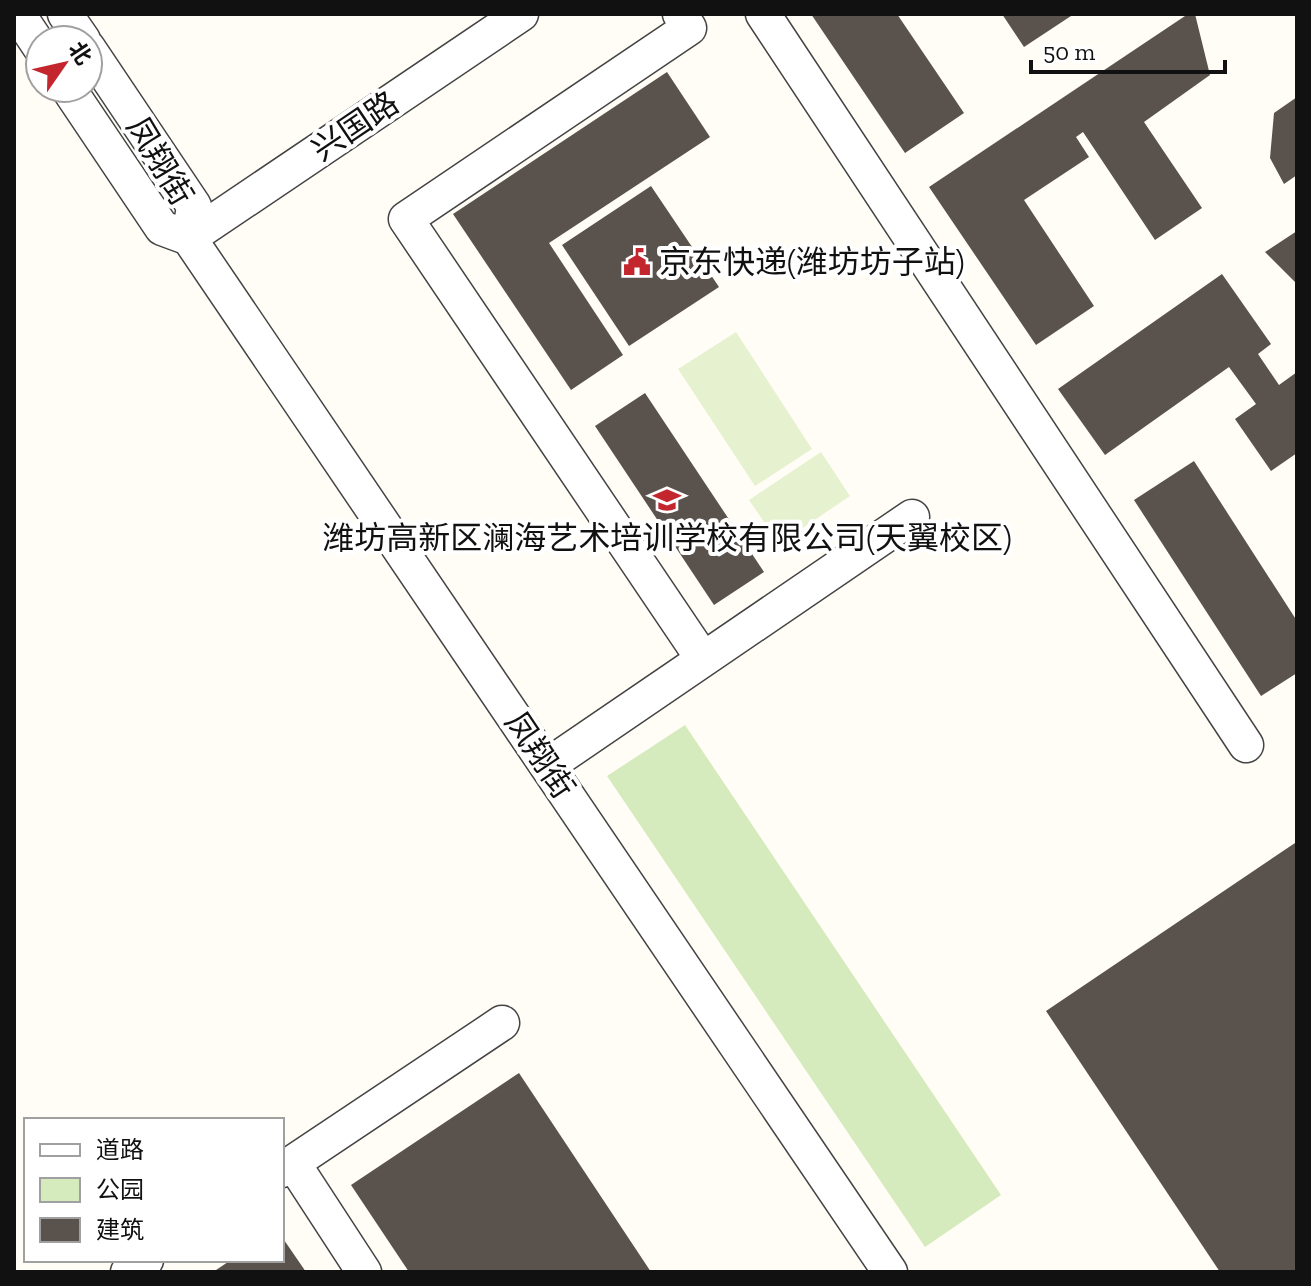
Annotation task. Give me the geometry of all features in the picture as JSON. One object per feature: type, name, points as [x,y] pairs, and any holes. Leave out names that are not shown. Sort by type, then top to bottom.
[{"type":"street","name":"兴国路","points":[[189,238],[521,14]]},
{"type":"street","points":[[680,14],[689,28],[406,219],[703,659]]},
{"type":"street","points":[[763,14],[1246,745]]},
{"type":"street","name":"凤翔街","points":[[104,72],[194,206],[189,238]]},
{"type":"street","name":"凤翔街","points":[[79,104],[162,228],[189,238],[890,1272]]},
{"type":"street","points":[[547,766],[912,517]]},
{"type":"street","points":[[364,1272],[287,1166],[502,1023]]},
{"type":"green space","points":[[736,332],[812,449],[755,486],[678,369]]},
{"type":"green space","points":[[821,452],[850,496],[779,544],[749,500]]},
{"type":"green space","points":[[685,725],[1001,1195],[925,1247],[607,776]]},
{"type":"building","points":[[811,14],[897,14],[964,113],[905,153]]},
{"type":"building","points":[[1002,14],[1070,14],[1071,16],[1024,47]]},
{"type":"building","points":[[1188,14],[1195,14],[1210,75],[1144,122],[1202,208],[1155,240],[1083,132],[1076,137],[1089,157],[1024,200],[1094,306],[1036,345],[929,187]]},
{"type":"building","points":[[667,72],[710,137],[549,243],[623,355],[571,390],[453,214]]},
{"type":"building","points":[[1297,97],[1297,175],[1284,184],[1270,158],[1274,113]]},
{"type":"building","points":[[651,186],[719,287],[629,346],[562,245]]},
{"type":"building","points":[[1297,231],[1297,284],[1265,252]]},
{"type":"building","points":[[1222,274],[1271,344],[1258,354],[1279,385],[1297,372],[1297,453],[1271,471],[1235,419],[1256,404],[1229,367],[1105,455],[1058,389]]},
{"type":"building","points":[[645,393],[764,572],[714,605],[595,426]]},
{"type":"building","points":[[1194,461],[1297,621],[1297,673],[1261,696],[1134,500]]},
{"type":"building","points":[[1295,843],[1297,1272],[1220,1272],[1046,1011]]},
{"type":"building","points":[[519,1073],[651,1272],[409,1272],[351,1185]]},
{"type":"building","points":[[284,1240],[306,1272],[213,1272],[228,1262],[284,1262]]},
{"type":"place","name":"京东快递(潍坊坊子站)","points":[[637,262]]},
{"type":"place","name":"潍坊高新区澜海艺术培训学校有限公司(天翼校区)","points":[[667,500]]}]
